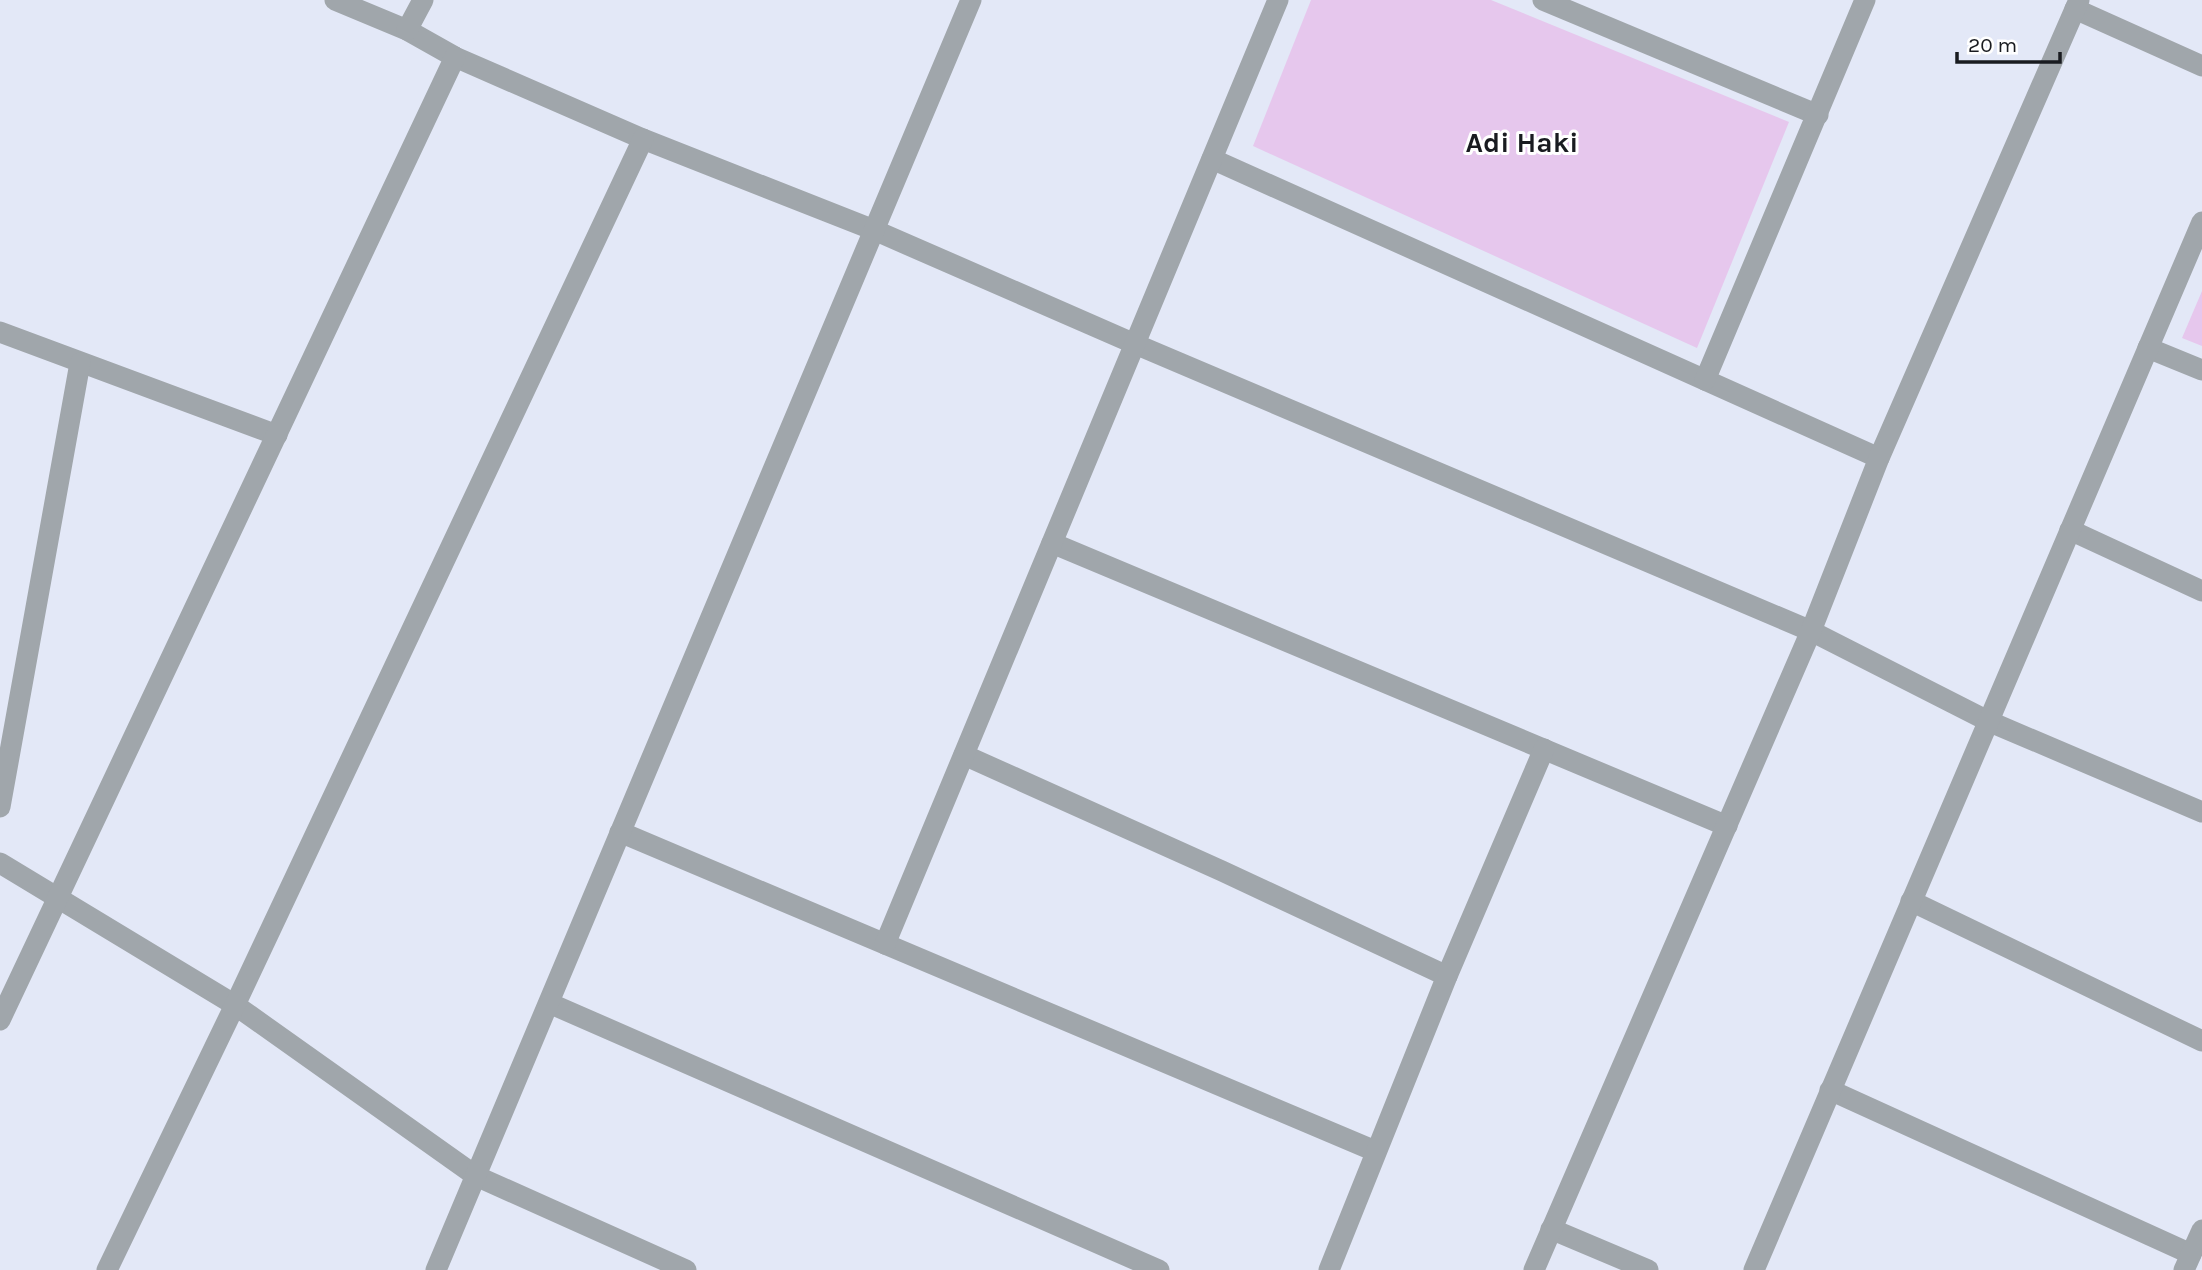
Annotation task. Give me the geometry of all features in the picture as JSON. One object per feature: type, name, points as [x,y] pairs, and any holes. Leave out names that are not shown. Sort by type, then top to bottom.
[{"type":"street","points":[[335,0],[407,30],[455,57],[643,139],[874,230],[1135,344],[1811,631],[1989,721],[2202,812]]},
{"type":"street","points":[[407,30],[423,0]]},
{"type":"street","points":[[436,1270],[971,0]]},
{"type":"street","points":[[885,944],[1278,0]]},
{"type":"street","points":[[1543,0],[1818,115]]},
{"type":"street","points":[[1705,380],[1865,0]]},
{"type":"street","points":[[1534,1270],[1811,631],[1879,458],[2077,5],[2202,65]]},
{"type":"street","points":[[0,1020],[455,57]]},
{"type":"street","points":[[107,1270],[235,1005],[643,139]]},
{"type":"street","points":[[1212,159],[1879,458]]},
{"type":"street","points":[[1754,1270],[2202,222]]},
{"type":"street","points":[[0,332],[277,435]]},
{"type":"street","points":[[2148,348],[2202,370]]},
{"type":"street","points":[[0,807],[80,363]]},
{"type":"street","points":[[2070,530],[2202,591]]},
{"type":"street","points":[[1052,543],[1727,826]]},
{"type":"street","points":[[1329,1270],[1447,976],[1544,749]]},
{"type":"street","points":[[964,755],[1447,976]]},
{"type":"street","points":[[621,832],[1375,1151]]},
{"type":"street","points":[[0,863],[235,1005],[476,1176],[686,1270]]},
{"type":"street","points":[[1911,901],[2202,1041]]},
{"type":"street","points":[[549,1003],[1159,1270]]},
{"type":"street","points":[[1830,1090],[2188,1262],[2202,1230]]},
{"type":"street","points":[[1550,1229],[1648,1270]]},
{"type":"shaded area","points":[[1311,0],[1491,0],[1789,122],[1697,348],[1253,146]]},
{"type":"shaded area","points":[[2202,291],[2202,346],[2182,338]]},
{"type":"district","name":"Adi Haki","points":[[1522,142]]}]
